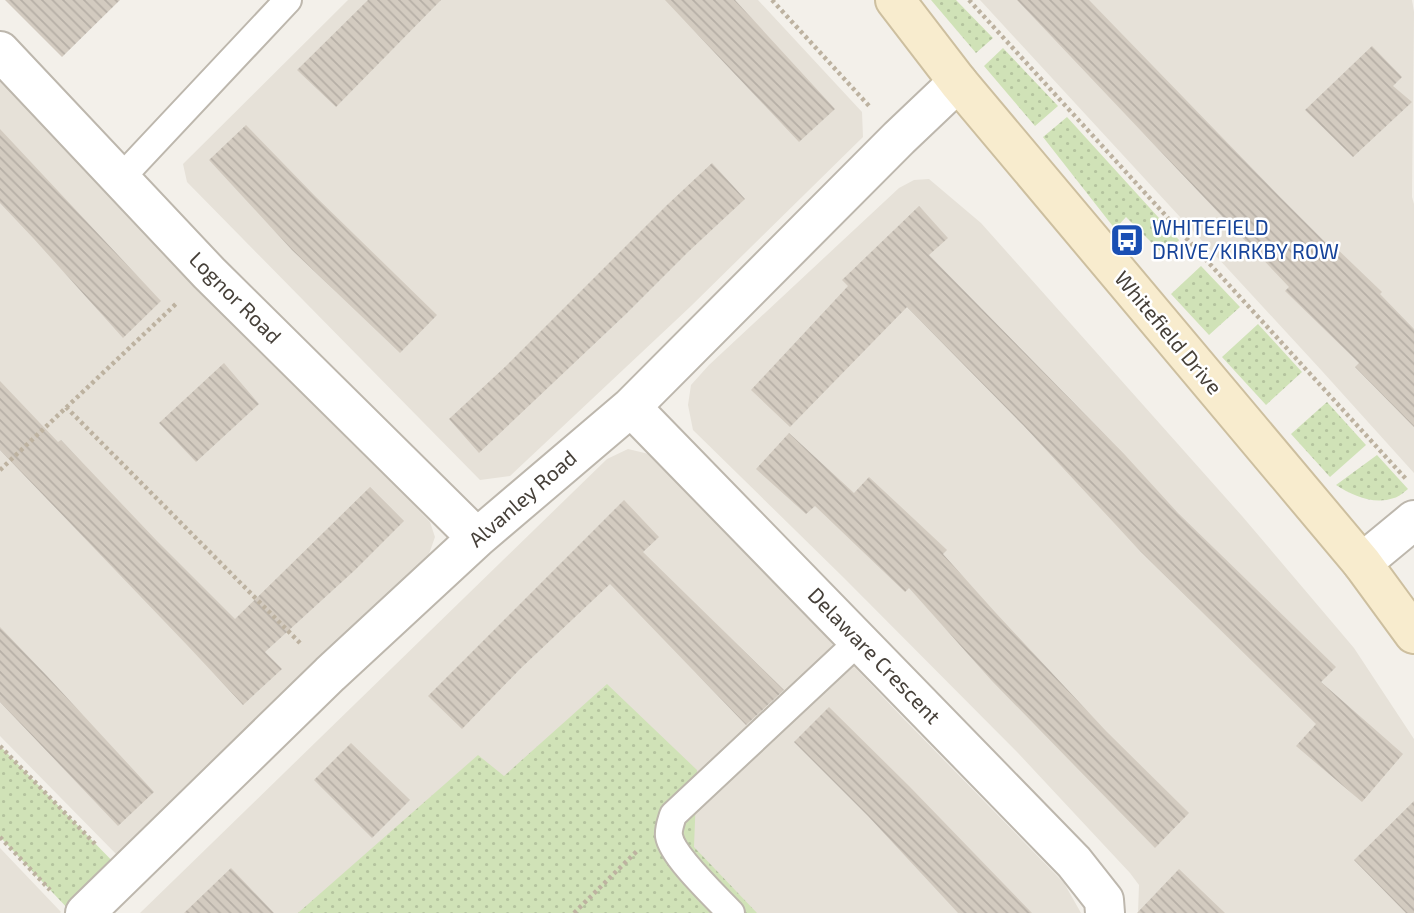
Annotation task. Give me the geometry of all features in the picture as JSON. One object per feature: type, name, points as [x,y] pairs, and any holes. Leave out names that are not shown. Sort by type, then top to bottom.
[{"type":"main road","name":"Whitefield Drive","points":[[895,0],[958,82],[1362,564],[1414,634]]},
{"type":"street","name":"Lognor Road","points":[[0,51],[209,273],[477,538]]},
{"type":"street","name":"Alvanley Road","points":[[70,903],[125,874],[330,674],[477,538],[631,407],[958,82]]},
{"type":"street","name":"Delaware Crescent","points":[[631,407],[1074,862],[1104,900],[1105,913]]},
{"type":"street","points":[[1362,564],[1414,520]]},
{"type":"lane","points":[[120,179],[288,0]]},
{"type":"lane","points":[[731,913],[675,852],[669,837],[669,825],[673,815],[859,641]]},
{"type":"path","points":[[772,0],[899,138]]},
{"type":"path","points":[[969,0],[1414,487]]},
{"type":"path","points":[[0,470],[209,273]]},
{"type":"path","points":[[66,407],[330,674]]},
{"type":"path","points":[[0,746],[125,874]]},
{"type":"path","points":[[574,913],[673,815]]},
{"type":"path","points":[[0,837],[70,903]]},
{"type":"shaded area","points":[[348,0],[758,0],[862,112],[863,137],[690,307],[510,476],[480,480],[187,182],[183,164]]},
{"type":"shaded area","points":[[980,0],[1412,0],[1414,473],[1322,371]]},
{"type":"shaded area","points":[[0,77],[325,417],[430,522],[435,537],[429,554],[120,858],[0,736]]},
{"type":"shaded area","points":[[929,179],[981,223],[1242,516],[1354,648],[1414,739],[1414,913],[1138,913],[1139,885],[1130,873],[1018,753],[693,430],[688,405],[691,385],[709,365],[899,188],[914,180]]},
{"type":"shaded area","points":[[628,449],[653,455],[1064,883],[1081,913],[140,913],[607,459]]},
{"type":"shaded area","points":[[0,848],[61,912],[60,913],[0,913]]},
{"type":"green space","points":[[931,0],[956,0],[993,38],[976,53]]},
{"type":"green space","points":[[1003,48],[1058,106],[1035,126],[984,66]]},
{"type":"green space","points":[[1067,117],[1179,240],[1164,255],[1126,217],[1115,229],[1043,137]]},
{"type":"green space","points":[[1201,266],[1240,307],[1209,335],[1171,294]]},
{"type":"green space","points":[[1258,324],[1302,372],[1266,405],[1222,357]]},
{"type":"green space","points":[[1327,402],[1366,445],[1330,477],[1291,434]]},
{"type":"green space","points":[[1377,455],[1408,489],[1386,500],[1371,500],[1349,493],[1336,485]]},
{"type":"green space","points":[[607,684],[697,770],[694,847],[757,913],[298,913],[478,755],[504,776]]},
{"type":"green space","points":[[0,746],[125,874],[72,913],[0,837]]},
{"type":"building","points":[[5,0],[120,0],[62,57]]},
{"type":"building","points":[[368,0],[441,0],[336,107],[297,70]]},
{"type":"building","points":[[665,0],[735,0],[835,109],[799,142]]},
{"type":"building","points":[[1017,0],[1089,0],[1329,246],[1331,243],[1382,292],[1380,294],[1414,329],[1414,427],[1355,367],[1359,363],[1285,291],[1289,287]]},
{"type":"building","points":[[1372,46],[1402,77],[1393,86],[1412,102],[1353,157],[1305,110]]},
{"type":"building","points":[[246,125],[437,315],[400,353],[292,250],[209,160]]},
{"type":"building","points":[[0,129],[161,301],[123,338],[0,203]]},
{"type":"building","points":[[712,163],[745,199],[479,453],[449,419]]},
{"type":"building","points":[[919,206],[948,238],[929,255],[1125,455],[1178,513],[1336,667],[1321,682],[1403,754],[1362,802],[1296,746],[1316,724],[1141,552],[1023,425],[907,307],[790,427],[751,390],[848,286],[842,280]]},
{"type":"building","points":[[224,363],[259,404],[196,462],[159,423]]},
{"type":"building","points":[[0,381],[235,619],[370,487],[404,521],[265,652],[282,669],[243,705],[0,450]]},
{"type":"building","points":[[789,433],[854,493],[869,477],[947,550],[943,554],[995,612],[1106,731],[1189,813],[1155,848],[992,681],[909,588],[905,592],[815,506],[806,514],[756,469]]},
{"type":"building","points":[[624,500],[659,537],[643,552],[784,690],[746,725],[610,584],[520,669],[462,729],[428,696]]},
{"type":"building","points":[[0,627],[154,792],[118,826],[0,702]]},
{"type":"building","points":[[829,707],[1032,913],[958,913],[868,816],[794,742]]},
{"type":"building","points":[[351,743],[410,800],[372,838],[314,780]]},
{"type":"building","points":[[1414,801],[1414,913],[1406,913],[1354,860]]},
{"type":"building","points":[[231,868],[274,913],[184,913]]},
{"type":"building","points":[[1179,869],[1225,913],[1137,913]]},
{"type":"place","name":"WHITEFIELD DRIVE/KIRKBY ROW","points":[[1127,240]]}]
